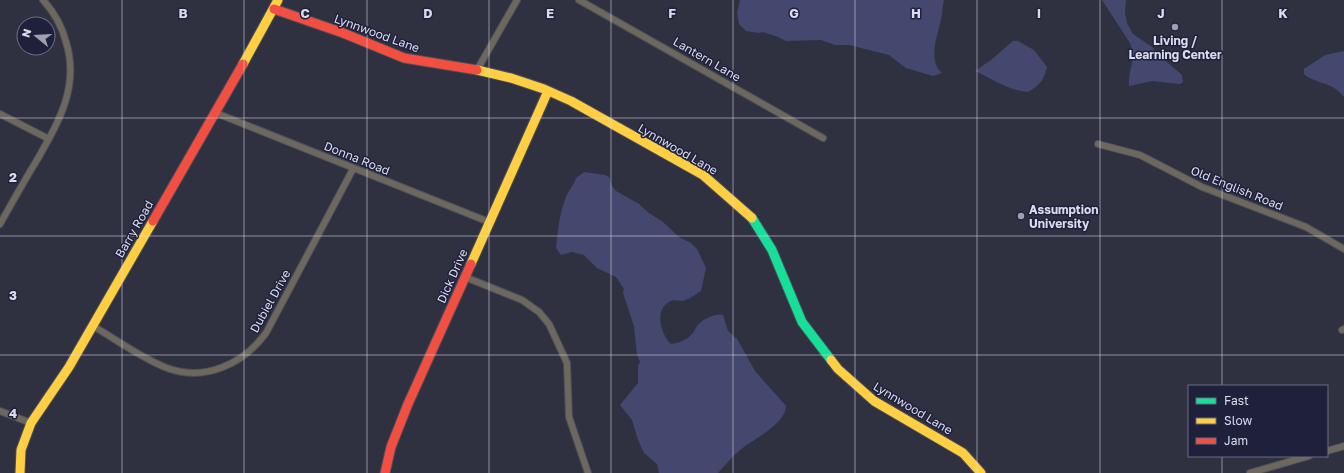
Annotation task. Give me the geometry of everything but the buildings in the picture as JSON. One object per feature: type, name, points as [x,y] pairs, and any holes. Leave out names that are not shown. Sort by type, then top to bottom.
[{"type":"street","points":[[0,224],[49,139],[68,96],[71,67],[69,52],[64,34],[51,9],[43,0]]},
{"type":"street","name":"Barry Road","points":[[20,473],[22,450],[31,423],[41,406],[69,367],[93,326],[216,113],[278,0]]},
{"type":"street","points":[[476,70],[517,0]]},
{"type":"street","name":"Lantern Lane","points":[[579,0],[823,138]]},
{"type":"street","name":"Lynnwood Lane","points":[[274,9],[350,35],[404,58],[476,70],[512,78],[548,91],[571,101],[690,167],[721,189],[753,218],[763,233],[802,322],[838,369],[874,401],[963,453],[981,473]]},
{"type":"street","name":"Dick Drive","points":[[385,473],[398,429],[548,91]]},
{"type":"street","name":"Donna Road","points":[[216,113],[489,222]]},
{"type":"street","points":[[0,114],[49,139]]},
{"type":"street","name":"Old English Road","points":[[1098,144],[1140,155],[1202,187],[1306,228],[1344,249]]},
{"type":"street","name":"Dubiel Drive","points":[[93,326],[157,364],[175,370],[206,372],[229,365],[240,359],[254,348],[266,333],[353,168]]},
{"type":"street","points":[[465,277],[522,300],[539,312],[549,324],[567,363],[569,416],[588,473]]},
{"type":"street","points":[[0,411],[31,423]]},
{"type":"street","points":[[1328,451],[1344,446]]},
{"type":"street","points":[[1250,473],[1306,457]]},
{"type":"shaded area","points":[[740,0],[944,0],[934,55],[935,62],[942,73],[933,76],[906,68],[889,55],[849,45],[835,45],[821,40],[786,41],[763,32],[759,33],[746,31],[739,24],[737,13]]},
{"type":"shaded area","points":[[1102,0],[1126,0],[1125,13],[1127,23],[1133,34],[1152,47],[1162,58],[1182,75],[1183,82],[1180,84],[1152,81],[1129,86],[1133,55],[1132,49],[1130,43]]},
{"type":"shaded area","points":[[1013,41],[1018,41],[1034,50],[1047,67],[1041,82],[1028,92],[1008,87],[975,71],[991,60]]},
{"type":"shaded area","points":[[1344,51],[1344,97],[1329,85],[1314,80],[1304,74],[1304,69],[1325,55]]},
{"type":"shaded area","points":[[584,172],[609,177],[612,186],[616,191],[639,204],[663,222],[679,237],[691,243],[697,249],[706,268],[701,291],[686,300],[675,300],[664,306],[660,316],[662,329],[667,340],[671,344],[682,341],[692,334],[697,326],[703,321],[713,316],[723,315],[728,331],[737,339],[755,371],[786,406],[780,419],[768,431],[740,450],[718,473],[659,473],[657,464],[644,453],[632,420],[620,405],[638,383],[638,366],[640,362],[637,355],[634,326],[623,293],[624,289],[616,277],[597,268],[584,255],[572,252],[561,255],[556,248],[559,222],[567,194],[576,178]]},
{"type":"traffic: fast","points":[[752,218],[772,250],[802,322],[831,360]]},
{"type":"traffic: slow","points":[[243,64],[278,0]]},
{"type":"traffic: slow","points":[[477,70],[511,78],[544,89],[571,101],[703,175],[752,218]]},
{"type":"traffic: slow","points":[[471,264],[548,91]]},
{"type":"traffic: slow","points":[[20,473],[21,450],[31,423],[69,367],[153,221]]},
{"type":"traffic: slow","points":[[831,360],[838,369],[874,401],[963,453],[981,473]]},
{"type":"traffic: jam","points":[[274,9],[343,33],[404,58],[477,70]]},
{"type":"traffic: jam","points":[[153,221],[243,64]]},
{"type":"traffic: jam","points":[[385,473],[391,447],[408,404],[471,264]]},
{"type":"place","name":"Living / Learning Center","points":[[1175,27]]},
{"type":"place","name":"Assumption University","points":[[1021,216]]}]
